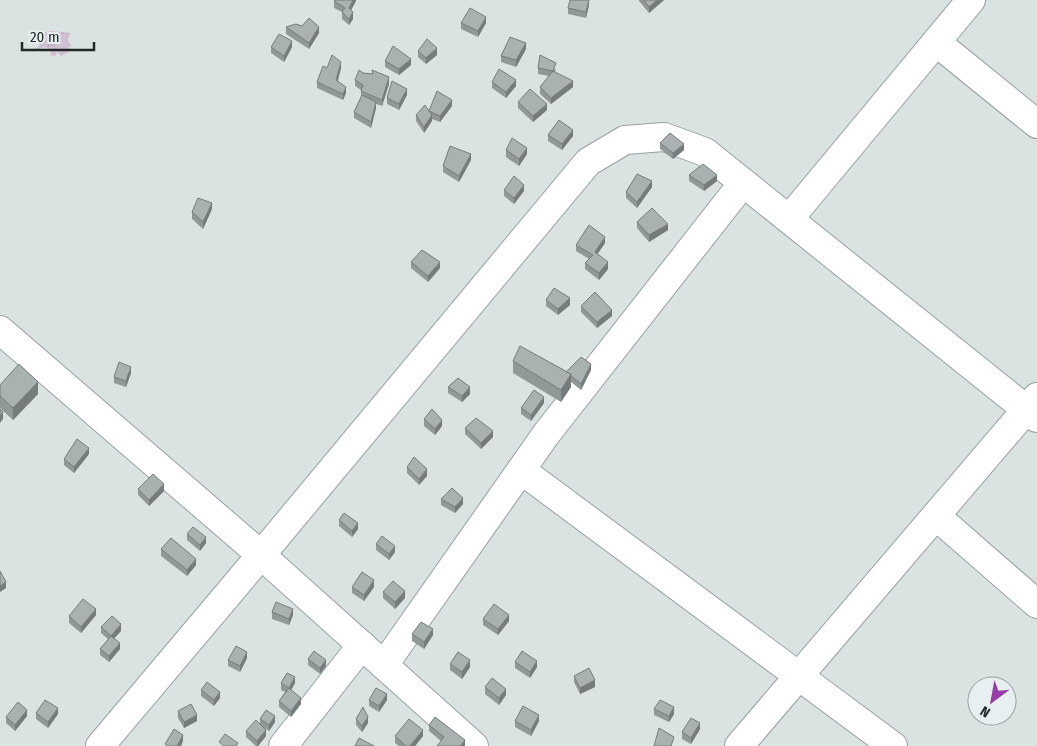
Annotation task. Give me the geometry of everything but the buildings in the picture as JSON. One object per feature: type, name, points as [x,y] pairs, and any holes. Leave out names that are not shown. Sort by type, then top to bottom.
[{"type":"street","points":[[790,219],[971,0]]},
{"type":"street","points":[[936,42],[1037,124]]},
{"type":"street","points":[[100,746],[588,162],[625,140],[664,137],[705,152],[1034,408],[936,516],[739,746]]},
{"type":"street","points":[[384,665],[547,433],[744,183]]},
{"type":"street","points":[[0,330],[261,555],[474,746]]},
{"type":"street","points":[[522,470],[894,746]]},
{"type":"street","points":[[936,516],[1037,604]]},
{"type":"street","points":[[289,744],[362,645]]},
{"type":"green space","points":[[52,31],[70,33],[68,40],[71,45],[67,50],[69,52],[61,56],[57,52],[55,56],[50,55],[51,50],[44,47],[37,48],[40,45],[37,42],[42,33]]}]
